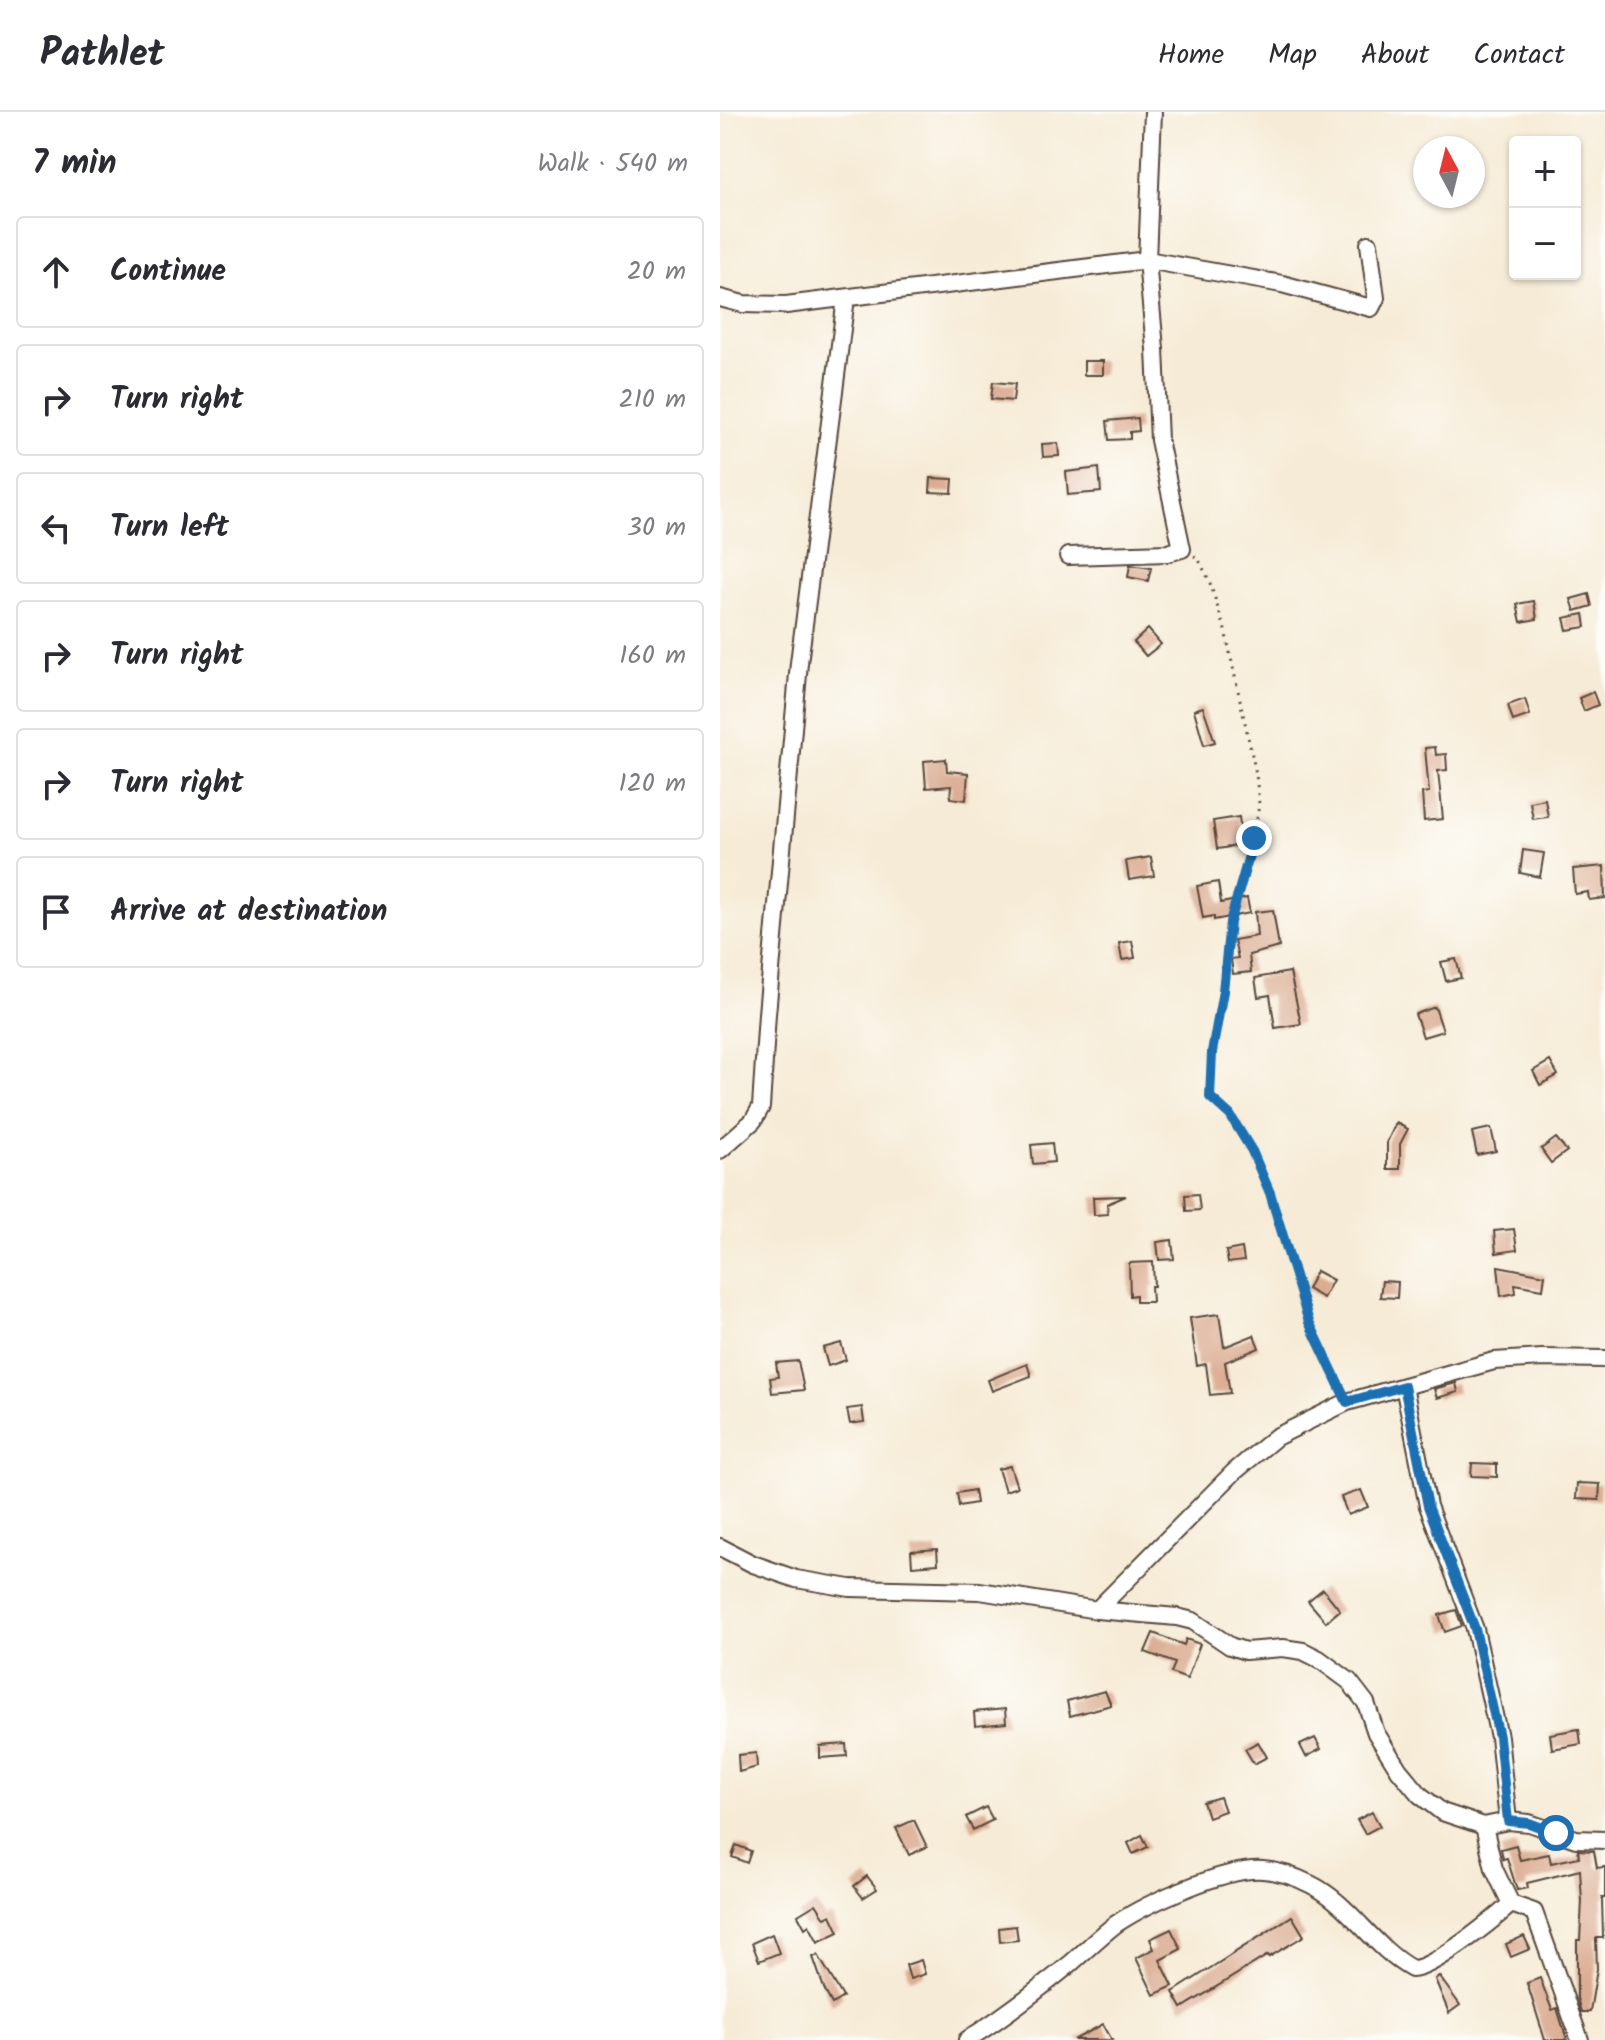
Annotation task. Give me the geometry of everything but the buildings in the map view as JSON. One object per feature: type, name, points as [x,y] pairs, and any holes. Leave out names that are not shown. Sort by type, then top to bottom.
[{"type":"street","points":[[1068,556],[1168,553],[1182,549],[1159,440],[1147,260],[1153,112]]},
{"type":"street","points":[[720,298],[743,304],[786,305],[1147,260],[1282,284],[1367,308],[1374,306],[1376,298],[1369,244]]},
{"type":"street","points":[[720,1150],[753,1121],[761,1107],[799,663],[846,298]]},
{"type":"street","points":[[1097,1610],[1234,1472],[1276,1437],[1347,1402],[1494,1361],[1605,1359]]},
{"type":"street","points":[[1404,1386],[1428,1506],[1475,1629],[1499,1737],[1508,1821]]},
{"type":"street","points":[[720,1547],[753,1564],[796,1579],[850,1588],[980,1591],[1097,1610],[1177,1617],[1193,1621],[1230,1646],[1245,1651],[1283,1648],[1303,1651],[1349,1681],[1366,1703],[1376,1733],[1399,1770],[1420,1795],[1442,1812],[1484,1826],[1508,1821],[1529,1823],[1576,1839],[1605,1840]]},
{"type":"street","points":[[1484,1826],[1494,1869],[1511,1904],[1534,1912],[1580,2040]]},
{"type":"street","points":[[967,2040],[1040,1988],[1115,1925],[1142,1908],[1225,1875],[1263,1870],[1310,1884],[1334,1899],[1412,1969],[1420,1969],[1451,1950],[1511,1904]]},
{"type":"path","points":[[1182,549],[1198,558],[1209,580],[1225,630],[1256,774],[1259,804],[1254,838],[1230,922],[1223,991],[1212,1052],[1210,1097],[1230,1115],[1252,1151],[1270,1193],[1309,1322],[1347,1402]]},
{"type":"route","points":[[1254,838],[1230,922],[1223,991],[1212,1052],[1210,1097],[1241,1129],[1252,1151],[1270,1193],[1309,1322],[1347,1402],[1404,1386],[1413,1421],[1422,1486],[1475,1629],[1499,1737],[1508,1821],[1529,1823],[1556,1833]]}]
